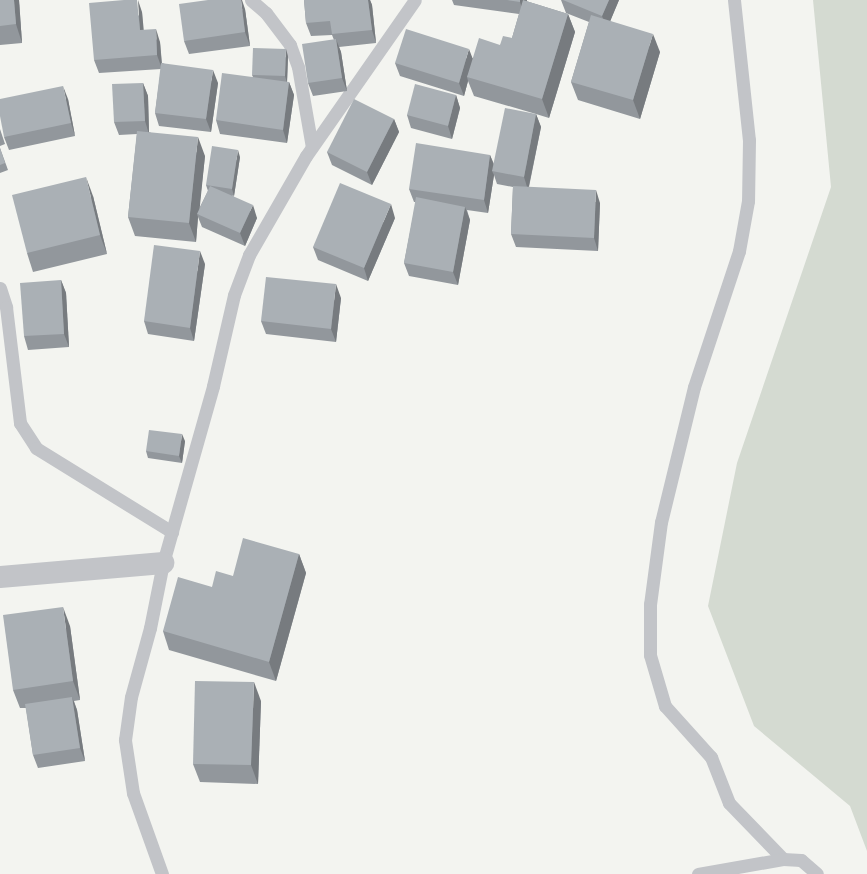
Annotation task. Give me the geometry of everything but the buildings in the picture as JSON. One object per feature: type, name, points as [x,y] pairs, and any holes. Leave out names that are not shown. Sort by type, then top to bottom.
[{"type":"street","points":[[0,577],[163,563]]},
{"type":"lane","points":[[251,0],[266,13],[290,45],[298,67],[312,147]]},
{"type":"lane","points":[[162,874],[133,793],[125,740],[131,698],[150,628],[163,563],[213,386],[234,295],[249,255],[312,147],[414,0]]},
{"type":"lane","points":[[734,0],[749,140],[748,201],[739,252],[694,387],[661,522],[650,604],[650,655],[665,706],[712,757],[729,803],[783,859]]},
{"type":"lane","points":[[0,288],[6,307],[20,423],[36,448],[172,532]]},
{"type":"lane","points":[[698,874],[783,859],[801,860],[817,874]]},
{"type":"shaded area","points":[[813,0],[867,0],[867,851],[850,806],[754,726],[708,606],[737,463],[831,187]]}]
